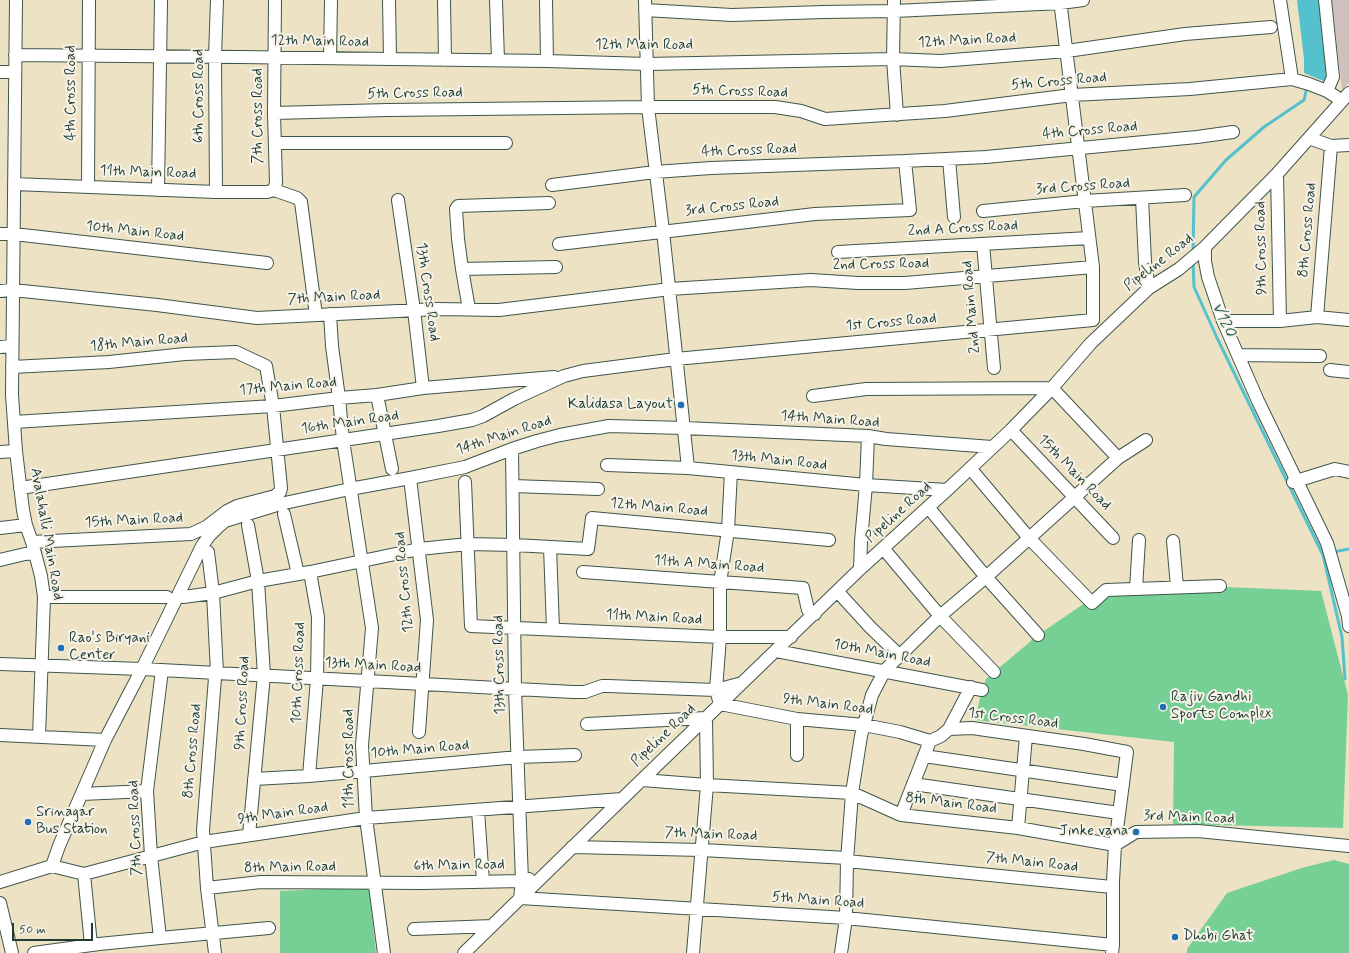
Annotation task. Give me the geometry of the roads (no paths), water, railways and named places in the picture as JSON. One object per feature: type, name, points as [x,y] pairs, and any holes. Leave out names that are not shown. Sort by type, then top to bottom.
[{"type":"street","name":"Avalahalli Main Road","points":[[16,0],[13,290],[6,346],[12,367],[6,395],[14,422],[20,488],[26,525],[34,548],[41,576],[44,597],[40,665],[39,737]]},
{"type":"street","name":"4th Cross Road","points":[[88,187],[89,0]]},
{"type":"street","points":[[158,190],[161,0]]},
{"type":"street","name":"6th Cross Road","points":[[216,192],[215,57],[217,0]]},
{"type":"street","name":"7th Cross Road","points":[[275,0],[275,186]]},
{"type":"street","points":[[330,58],[331,0]]},
{"type":"street","points":[[389,0],[390,59]]},
{"type":"street","points":[[444,0],[445,60]]},
{"type":"street","points":[[496,0],[498,60]]},
{"type":"street","points":[[546,0],[547,61]]},
{"type":"street","points":[[688,468],[670,289],[648,106],[645,5],[732,15],[823,12],[894,6],[1060,2],[1083,0]]},
{"type":"street","points":[[1280,0],[1292,79]]},
{"type":"street","points":[[1325,0],[1333,77],[1327,91]]},
{"type":"street","points":[[1060,2],[1093,268],[1093,320],[1103,332]]},
{"type":"street","points":[[894,6],[893,59],[897,115]]},
{"type":"street","name":"12th Main Road","points":[[15,55],[498,60],[647,64],[893,59],[940,61],[1067,51],[1185,34],[1271,27]]},
{"type":"street","points":[[0,72],[15,72]]},
{"type":"street","name":"5th Cross Road","points":[[274,113],[648,106],[775,107],[801,111],[825,119],[945,111],[1072,95],[1190,89],[1292,79],[1345,96]]},
{"type":"street","name":"Pipeline Road","points":[[464,953],[622,798],[883,548],[1011,430],[1103,332],[1149,288],[1179,269],[1201,251],[1277,174],[1345,96]]},
{"type":"street","name":"4th Cross Road","points":[[552,185],[655,172],[711,168],[949,159],[1197,137],[1233,132]]},
{"type":"street","points":[[1309,138],[1331,146],[1349,146]]},
{"type":"street","points":[[275,143],[506,143]]},
{"type":"street","name":"8th Cross Road","points":[[1317,317],[1331,146]]},
{"type":"street","points":[[949,159],[954,217]]},
{"type":"street","name":"3rd Cross Road","points":[[559,244],[815,214],[910,210],[905,161]]},
{"type":"street","name":"9th Cross Road","points":[[1277,174],[1280,321]]},
{"type":"street","name":"11th Main Road","points":[[14,184],[216,192],[267,192],[275,186]]},
{"type":"street","points":[[275,186],[297,198],[301,202],[316,315]]},
{"type":"street","name":"3rd Cross Road","points":[[983,211],[1185,194]]},
{"type":"street","points":[[1142,198],[1145,262],[1149,288]]},
{"type":"street","name":"13th Cross Road","points":[[398,200],[414,310],[423,388]]},
{"type":"street","points":[[469,310],[462,269],[456,209],[458,206],[548,203]]},
{"type":"street","name":"10th Main Road","points":[[0,234],[14,234],[267,263]]},
{"type":"street","name":"2nd A Cross Road","points":[[838,252],[1089,238]]},
{"type":"street","name":"2nd Main Road","points":[[983,244],[994,368]]},
{"type":"street","points":[[1201,251],[1223,321],[1329,553],[1349,621]]},
{"type":"street","points":[[462,269],[556,267]]},
{"type":"street","name":"2nd Cross Road","points":[[670,289],[811,280],[858,283],[905,283],[1093,268]]},
{"type":"street","name":"7th Main Road","points":[[0,290],[13,290],[157,305],[257,318],[414,310],[499,310],[670,289]]},
{"type":"street","name":"11th Cross Road","points":[[330,314],[332,346],[343,440],[372,628],[362,745],[366,818],[384,953]]},
{"type":"street","points":[[1223,321],[1280,321],[1317,317],[1349,320]]},
{"type":"street","name":"1st Cross Road","points":[[676,358],[1093,320]]},
{"type":"street","name":"18th Main Road","points":[[12,367],[109,362],[185,354],[236,352],[266,366],[273,406]]},
{"type":"street","points":[[1238,355],[1320,356]]},
{"type":"street","name":"16th Main Road","points":[[20,488],[472,420],[564,376],[583,371],[676,358]]},
{"type":"street","points":[[1330,370],[1349,372]]},
{"type":"street","name":"17th Main Road","points":[[14,422],[273,406],[377,395],[423,388],[564,376]]},
{"type":"street","points":[[813,396],[866,389],[1052,388],[1118,458]]},
{"type":"street","points":[[377,395],[392,469]]},
{"type":"street","points":[[273,406],[276,449]]},
{"type":"street","name":"14th Main Road","points":[[52,866],[59,846],[105,740],[202,546],[208,536],[218,527],[231,519],[280,504],[465,467],[512,449],[560,435],[609,426],[868,436],[886,439],[992,447]]},
{"type":"street","name":"15th Main Road","points":[[1011,430],[1114,538]]},
{"type":"street","points":[[860,570],[868,436]]},
{"type":"street","points":[[841,953],[846,918],[847,859],[852,793],[864,725],[872,695],[885,670],[940,616],[986,577],[1118,458],[1146,440]]},
{"type":"street","name":"15th Main Road","points":[[34,548],[191,534],[206,527],[227,510],[275,496],[280,492],[281,488],[276,449]]},
{"type":"street","name":"13th Cross Road","points":[[512,449],[515,689],[522,881],[520,898]]},
{"type":"street","points":[[0,452],[16,450]]},
{"type":"street","name":"13th Main Road","points":[[607,466],[688,468],[866,486],[947,490]]},
{"type":"street","points":[[970,468],[1029,538],[1092,603],[1106,590],[1220,586]]},
{"type":"street","points":[[1295,481],[1335,469],[1349,472]]},
{"type":"street","points":[[720,704],[716,690],[720,637],[720,583],[728,530],[731,472]]},
{"type":"street","name":"12th Cross Road","points":[[410,478],[427,620],[419,732]]},
{"type":"street","points":[[465,482],[468,544]]},
{"type":"street","points":[[513,486],[598,489]]},
{"type":"street","points":[[928,507],[986,577],[1038,635]]},
{"type":"street","points":[[284,514],[298,574]]},
{"type":"street","name":"12th Main Road","points":[[183,597],[213,593],[258,580],[310,572],[419,549],[468,544],[588,549],[592,518],[829,540]]},
{"type":"street","points":[[0,528],[26,525]]},
{"type":"street","name":"9th Cross Road","points":[[248,525],[258,580],[264,676],[249,836]]},
{"type":"street","points":[[1136,589],[1139,540]]},
{"type":"street","points":[[1173,541],[1177,587]]},
{"type":"street","name":"11th Main Road","points":[[468,544],[471,626],[720,637],[791,637]]},
{"type":"street","points":[[550,547],[553,629]]},
{"type":"street","points":[[0,560],[25,554],[34,548]]},
{"type":"street","points":[[883,548],[940,616],[994,672]]},
{"type":"street","name":"8th Cross Road","points":[[208,552],[213,593],[217,673],[215,678],[203,830],[207,888],[215,953]]},
{"type":"street","name":"10th Cross Road","points":[[309,776],[317,678],[318,617],[310,572]]},
{"type":"street","name":"11th A Main Road","points":[[583,572],[803,588],[808,610],[815,614]]},
{"type":"street","points":[[838,592],[870,627],[900,655]]},
{"type":"street","points":[[44,597],[167,597]]},
{"type":"street","name":"10th Main Road","points":[[776,651],[976,688],[949,729]]},
{"type":"street","name":"13th Main Road","points":[[0,664],[142,668],[264,676],[573,692],[585,692],[602,686],[716,690],[742,683]]},
{"type":"street","name":"7th Cross Road","points":[[160,938],[151,856],[147,791],[162,670]]},
{"type":"street","name":"9th Main Road","points":[[720,704],[797,719],[864,725],[900,732],[930,741]]},
{"type":"street","points":[[587,724],[706,718],[707,785],[693,953]]},
{"type":"street","points":[[797,719],[797,755]]},
{"type":"street","name":"1st Cross Road","points":[[930,741],[941,736],[949,729],[972,728],[1084,744],[1127,752],[1123,785]]},
{"type":"street","points":[[0,735],[105,740]]},
{"type":"street","points":[[1018,828],[1026,736]]},
{"type":"street","points":[[901,815],[930,741]]},
{"type":"street","name":"10th Main Road","points":[[254,779],[309,776],[518,757],[574,755]]},
{"type":"street","points":[[924,756],[1023,772],[1123,785],[1115,845],[1113,881],[1113,949]]},
{"type":"street","name":"8th Main Road","points":[[642,780],[852,793],[901,815],[1018,828],[1115,845]]},
{"type":"street","points":[[913,784],[1119,813]]},
{"type":"street","points":[[82,794],[147,791]]},
{"type":"street","name":"9th Main Road","points":[[84,874],[204,842],[366,818],[622,798]]},
{"type":"street","points":[[478,810],[483,882]]},
{"type":"street","name":"3rd Main Road","points":[[1115,845],[1136,832],[1198,831],[1349,846]]},
{"type":"street","name":"7th Main Road","points":[[572,847],[702,850],[847,859],[1112,887],[1113,881]]},
{"type":"street","points":[[0,882],[52,866],[84,874],[91,945]]},
{"type":"street","name":"6th Main Road","points":[[374,883],[522,881],[544,876]]},
{"type":"street","name":"8th Main Road","points":[[207,888],[261,882],[374,883]]},
{"type":"street","name":"5th Main Road","points":[[520,898],[696,910],[846,918],[1113,949]]},
{"type":"street","points":[[0,903],[2,920],[12,953]]},
{"type":"street","points":[[414,928],[492,926]]},
{"type":"street","points":[[34,953],[91,945],[269,928]]},
{"type":"water","points":[[1297,0],[1322,0],[1331,69],[1326,82],[1304,73],[1304,59]]},
{"type":"waterway","name":"V120","points":[[1193,253],[1194,197],[1226,160],[1264,127],[1304,100],[1307,87]]},
{"type":"waterway","name":"V120","points":[[1193,262],[1194,287],[1218,340],[1323,555],[1342,637],[1345,679]]},
{"type":"waterway","points":[[1333,552],[1349,549]]},
{"type":"place","name":"Kalidasa Layout","points":[[681,405]]},
{"type":"place","name":"Rao's Biryani Center","points":[[61,648]]},
{"type":"place","name":"Rajiv Gandhi Sports Complex","points":[[1163,707]]},
{"type":"place","name":"Srinagar Bus Station","points":[[28,822]]},
{"type":"place","name":"Jinke vana","points":[[1136,832]]},
{"type":"place","name":"Dhobi Ghat","points":[[1175,937]]}]
